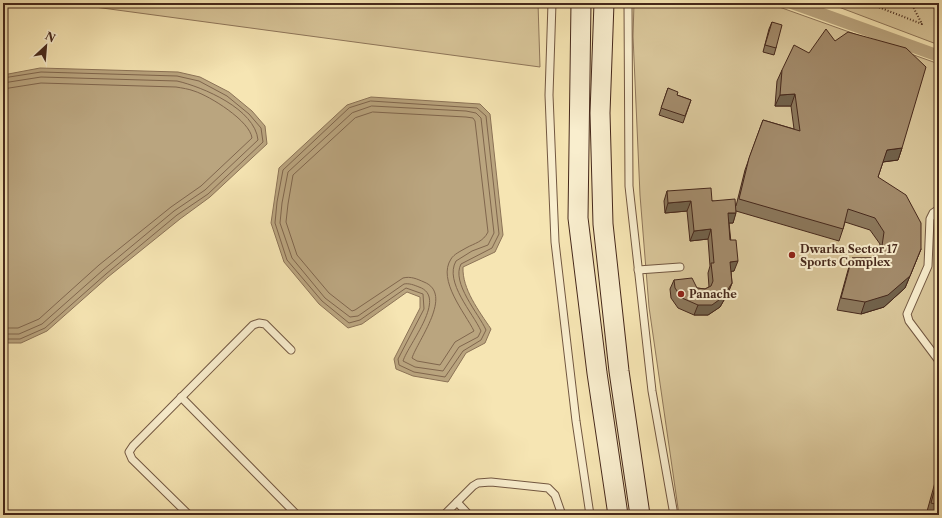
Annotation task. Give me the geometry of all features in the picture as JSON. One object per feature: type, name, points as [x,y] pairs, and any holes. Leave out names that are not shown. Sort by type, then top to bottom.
[{"type":"main road","points":[[581,3],[578,218],[597,373],[618,515]]},
{"type":"main road","points":[[604,3],[600,113],[603,224],[618,371],[640,515]]},
{"type":"lane","points":[[552,3],[549,95],[555,242],[576,421],[590,515]]},
{"type":"lane","points":[[628,3],[629,186],[652,391],[674,515]]},
{"type":"lane","points":[[939,210],[933,213],[930,219],[928,266],[907,314],[909,321],[939,361]]},
{"type":"lane","points":[[638,270],[680,267]]},
{"type":"lane","points":[[189,515],[132,459],[129,452],[133,446],[253,325],[259,323],[265,324],[291,350]]},
{"type":"lane","points":[[181,397],[297,515]]},
{"type":"lane","points":[[444,515],[473,486],[483,482],[548,488],[555,494],[562,515]]},
{"type":"lane","points":[[457,502],[469,515]]},
{"type":"path","points":[[868,3],[922,24],[911,3]]},
{"type":"shaded area","points":[[65,3],[538,3],[540,67]]},
{"type":"shaded area","name":"Dwarka Sector 17 Sports Complex","points":[[634,3],[768,3],[939,64],[939,515],[679,515],[649,307],[640,195],[633,36]]},
{"type":"shaded area","points":[[828,3],[931,3],[939,18],[939,45]]},
{"type":"water","points":[[40,68],[178,72],[200,77],[229,92],[252,111],[265,126],[267,144],[210,197],[180,219],[108,277],[47,331],[21,343],[3,343],[3,75]]},
{"type":"water","points":[[371,97],[480,104],[490,114],[503,235],[495,252],[463,267],[463,275],[472,300],[491,329],[485,343],[466,353],[448,382],[413,376],[396,369],[394,359],[420,308],[420,297],[407,292],[362,324],[348,328],[319,304],[284,262],[271,223],[279,168],[347,105]]},
{"type":"building","points":[[772,22],[782,25],[776,48],[765,45]]},
{"type":"building","points":[[826,29],[835,41],[848,32],[906,48],[926,67],[902,148],[887,150],[878,177],[906,195],[921,223],[921,249],[910,276],[888,295],[865,302],[841,298],[852,258],[872,258],[882,246],[884,232],[875,218],[848,209],[843,229],[739,199],[749,158],[763,120],[800,131],[795,94],[780,95],[782,70],[794,45],[809,53]]},
{"type":"building","points":[[668,88],[678,92],[677,95],[691,100],[685,116],[661,108]]},
{"type":"building","points":[[711,188],[712,201],[735,199],[736,213],[728,213],[730,240],[736,240],[738,261],[730,262],[732,283],[723,297],[712,305],[698,305],[682,298],[675,288],[674,280],[692,278],[697,288],[705,289],[711,286],[713,281],[711,263],[714,263],[711,229],[694,231],[691,201],[668,203],[667,191]]},
{"type":"building","points":[[939,473],[939,505],[931,503]]},
{"type":"waterway","points":[[792,3],[939,56]]},
{"type":"place","name":"Dwarka Sector 17 Sports Complex","points":[[792,255]]},
{"type":"place","name":"Panache","points":[[681,294]]}]
